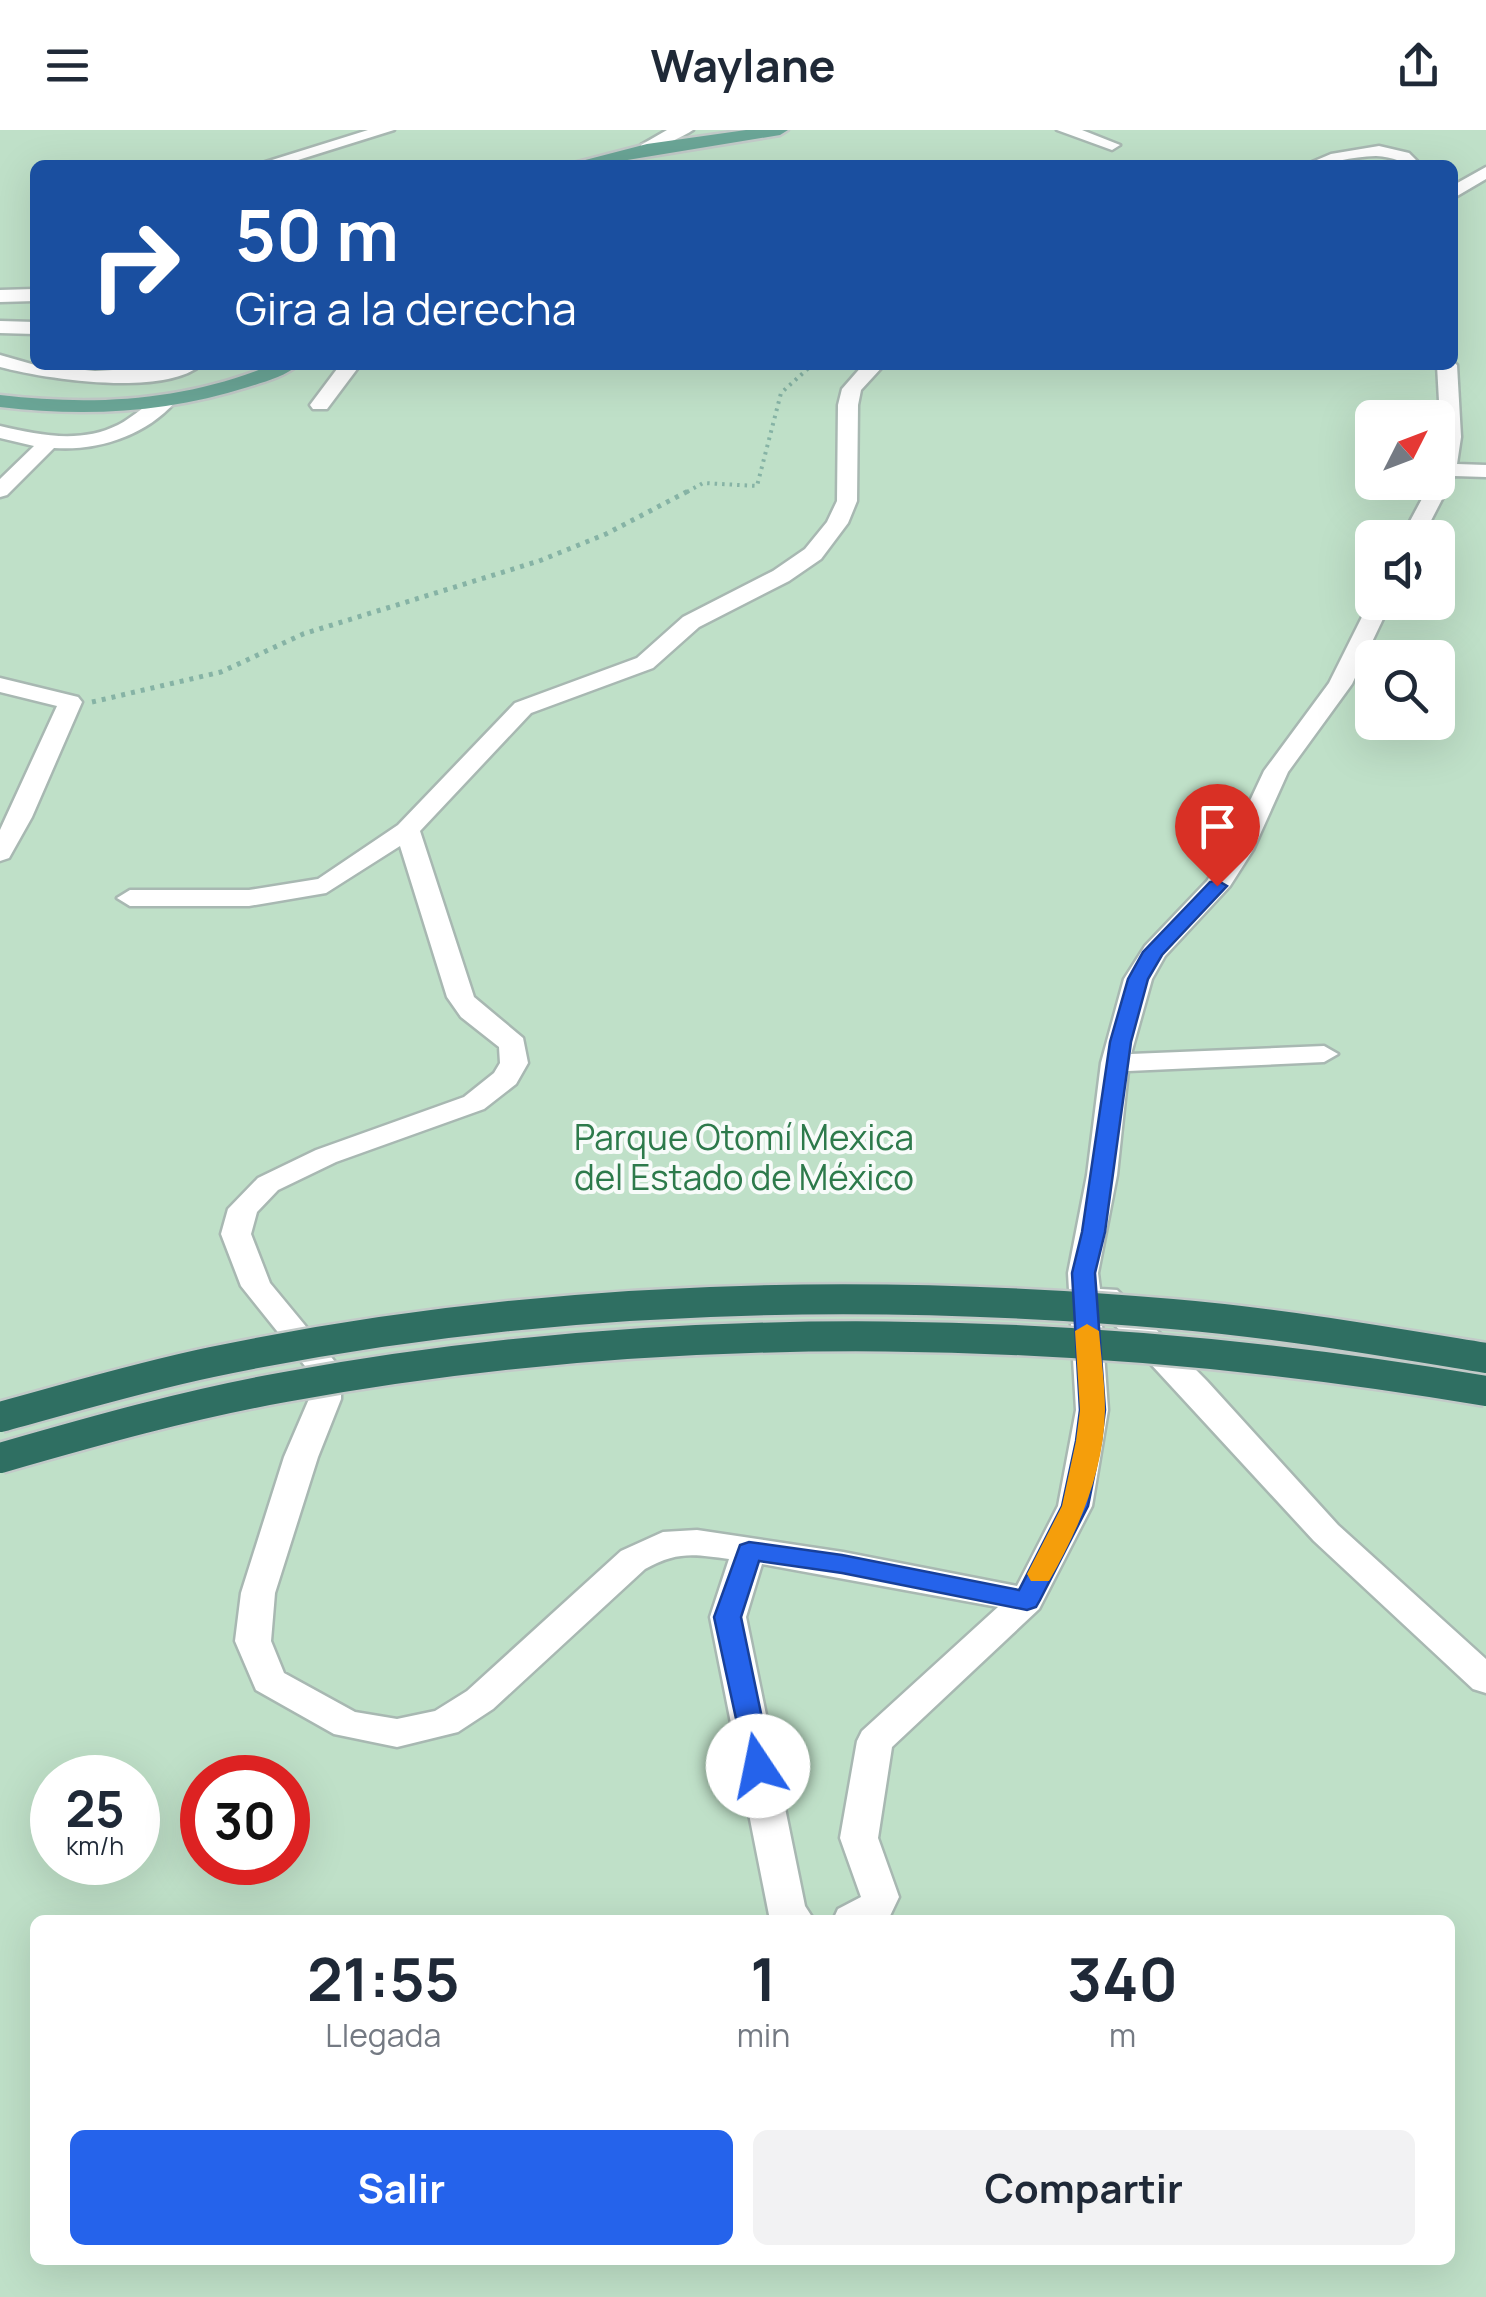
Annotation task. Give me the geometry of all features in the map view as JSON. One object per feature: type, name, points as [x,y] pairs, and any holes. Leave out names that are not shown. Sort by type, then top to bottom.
[{"type":"highway","points":[[0,1417],[182,1369],[324,1342],[444,1324],[742,1298],[903,1296],[1025,1300],[1272,1326],[1486,1358]]},
{"type":"highway","points":[[0,1458],[175,1411],[284,1387],[448,1362],[743,1336],[901,1334],[1148,1346],[1287,1360],[1486,1391]]},
{"type":"main road","points":[[597,160],[780,130]]},
{"type":"main road","points":[[0,402],[61,408],[165,402],[246,383],[276,370]]},
{"type":"street","points":[[281,160],[386,130]]},
{"type":"street","points":[[647,149],[663,136],[685,130]]},
{"type":"street","points":[[1065,130],[1112,145]]},
{"type":"street","points":[[1330,160],[1360,152],[1380,152],[1409,160]]},
{"type":"street","points":[[1458,191],[1485,176]]},
{"type":"street","points":[[0,296],[30,295]]},
{"type":"street","points":[[0,327],[30,328]]},
{"type":"street","points":[[0,352],[30,355]]},
{"type":"street","points":[[0,361],[30,366]]},
{"type":"street","points":[[50,370],[100,379],[168,370]]},
{"type":"street","points":[[320,405],[346,370]]},
{"type":"street","points":[[130,898],[250,898],[326,885],[407,830],[523,708],[645,663],[690,622],[781,576],[812,554],[836,524],[846,501],[848,405],[852,389],[869,370]]},
{"type":"street","points":[[1446,370],[1449,400]]},
{"type":"street","points":[[0,432],[47,444],[91,442],[136,427],[165,402]]},
{"type":"street","points":[[0,492],[47,444]]},
{"type":"street","points":[[1455,470],[1486,471]]},
{"type":"street","points":[[863,1915],[874,1910],[880,1897],[859,1838],[875,1741],[1027,1600],[1075,1506],[1092,1410],[1083,1273],[1102,1175],[1115,1063],[1138,979],[1154,952],[1217,886],[1240,850],[1276,771],[1340,684],[1371,620]]},
{"type":"street","points":[[0,686],[70,702],[20,817],[0,853]]},
{"type":"street","points":[[407,830],[461,997],[470,1010],[512,1044],[514,1063],[506,1078],[474,1103],[326,1156],[268,1184],[244,1210],[236,1234],[256,1286],[324,1369],[325,1399],[301,1457],[258,1593],[253,1640],[268,1680],[347,1724],[397,1733],[446,1722],[480,1700],[633,1560],[663,1544],[698,1542],[842,1564],[1027,1600]]},
{"type":"street","points":[[1115,1063],[1324,1054]]},
{"type":"street","points":[[1083,1273],[1196,1389],[1326,1534],[1486,1680]]},
{"type":"street","points":[[749,1551],[728,1617],[787,1915]]},
{"type":"path","points":[[105,702],[222,672],[303,634],[539,562],[606,534],[703,483],[757,486],[781,393],[806,370]]},
{"type":"green space","name":"Parque Otomí Mexica del Estado de México","points":[[0,130],[1486,130],[1486,2297],[0,2297]]},
{"type":"slow traffic","points":[[1040,1574],[1075,1506],[1089,1441],[1092,1410],[1087,1331]]},
{"type":"route","points":[[758,1766],[728,1617],[749,1551],[842,1564],[1027,1600],[1075,1506],[1089,1441],[1092,1410],[1083,1273],[1094,1232],[1120,1042],[1138,979],[1154,952],[1217,886]]}]
